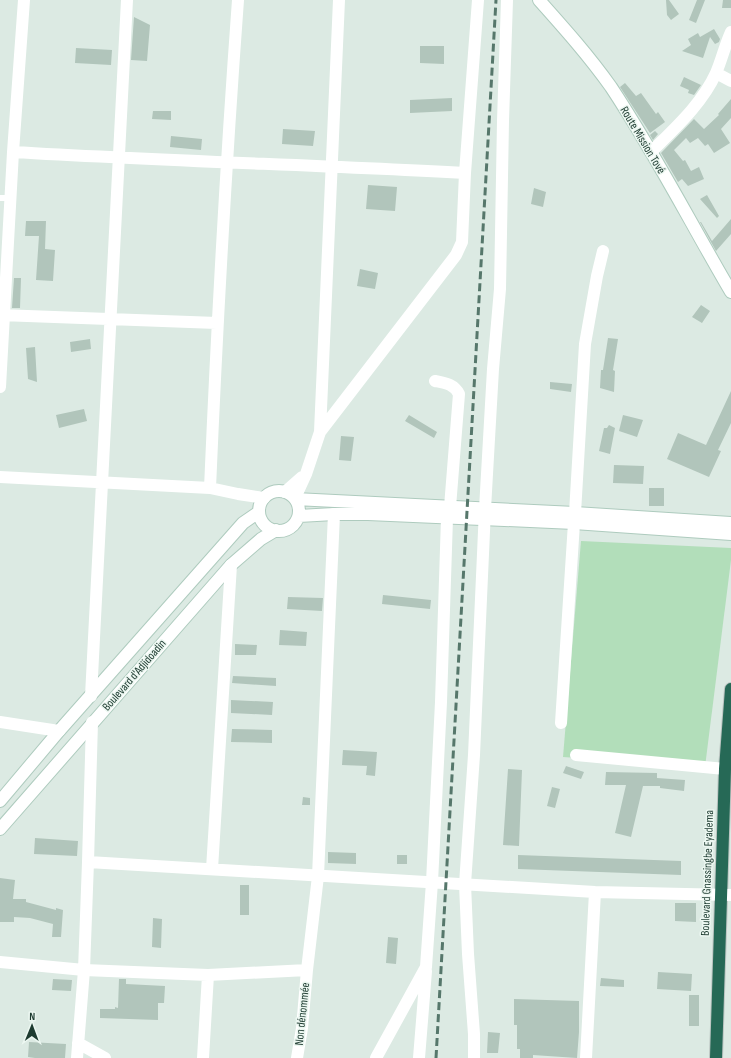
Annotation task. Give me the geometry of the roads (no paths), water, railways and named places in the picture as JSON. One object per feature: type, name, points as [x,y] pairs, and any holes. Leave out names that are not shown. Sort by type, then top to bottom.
[{"type":"highway","name":"Boulevard Gnassingbe Eyadema","points":[[716,1058],[726,895],[725,769],[731,690]]},
{"type":"street","points":[[0,387],[5,198],[13,152],[24,0]]},
{"type":"street","points":[[91,696],[127,0]]},
{"type":"street","points":[[210,488],[226,163],[238,0]]},
{"type":"street","points":[[292,496],[306,474],[320,432],[339,0]]},
{"type":"street","points":[[320,432],[460,248],[462,242],[465,173],[478,0]]},
{"type":"street","points":[[474,1058],[465,884],[474,755],[493,369],[500,289],[507,0]]},
{"type":"street","name":"Route Mission Tové","points":[[539,0],[579,45],[598,69],[623,106],[731,292]]},
{"type":"street","points":[[651,152],[681,122],[699,101],[716,73],[731,32]]},
{"type":"street","points":[[716,73],[731,81]]},
{"type":"street","points":[[13,152],[465,173]]},
{"type":"street","points":[[561,723],[585,344],[603,251]]},
{"type":"street","points":[[2,315],[217,323]]},
{"type":"street","points":[[419,1058],[432,882],[449,513],[460,394],[456,388],[449,384],[435,381]]},
{"type":"street","points":[[0,476],[210,488],[238,494],[261,505]]},
{"type":"street","points":[[292,496],[299,507],[299,516],[294,524],[286,530],[276,530],[267,526],[261,518],[261,505],[270,493],[277,491],[292,496],[449,513]]},
{"type":"street","name":"Boulevard d'Adjidoadin","points":[[0,801],[59,731],[243,523],[261,505]]},
{"type":"street","points":[[299,516],[334,514],[449,513],[731,523]]},
{"type":"street","name":"Non dénommée","points":[[297,1058],[302,1028],[318,876],[334,514]]},
{"type":"street","points":[[574,518],[731,534]]},
{"type":"street","name":"Boulevard d'Adjidoadin","points":[[0,829],[92,722],[231,565],[261,539],[276,530]]},
{"type":"street","points":[[212,869],[231,565]]},
{"type":"street","points":[[0,722],[59,731]]},
{"type":"street","points":[[77,1058],[84,970],[92,722]]},
{"type":"street","points":[[576,755],[725,769]]},
{"type":"street","points":[[88,862],[595,892],[726,895]]},
{"type":"street","points":[[586,1058],[595,892]]},
{"type":"street","points":[[0,962],[84,970],[208,975],[307,970]]},
{"type":"street","points":[[376,1058],[426,967]]},
{"type":"street","points":[[203,1058],[208,975]]},
{"type":"street","points":[[78,1043],[105,1058]]},
{"type":"railway","points":[[436,1058],[496,0]]}]
